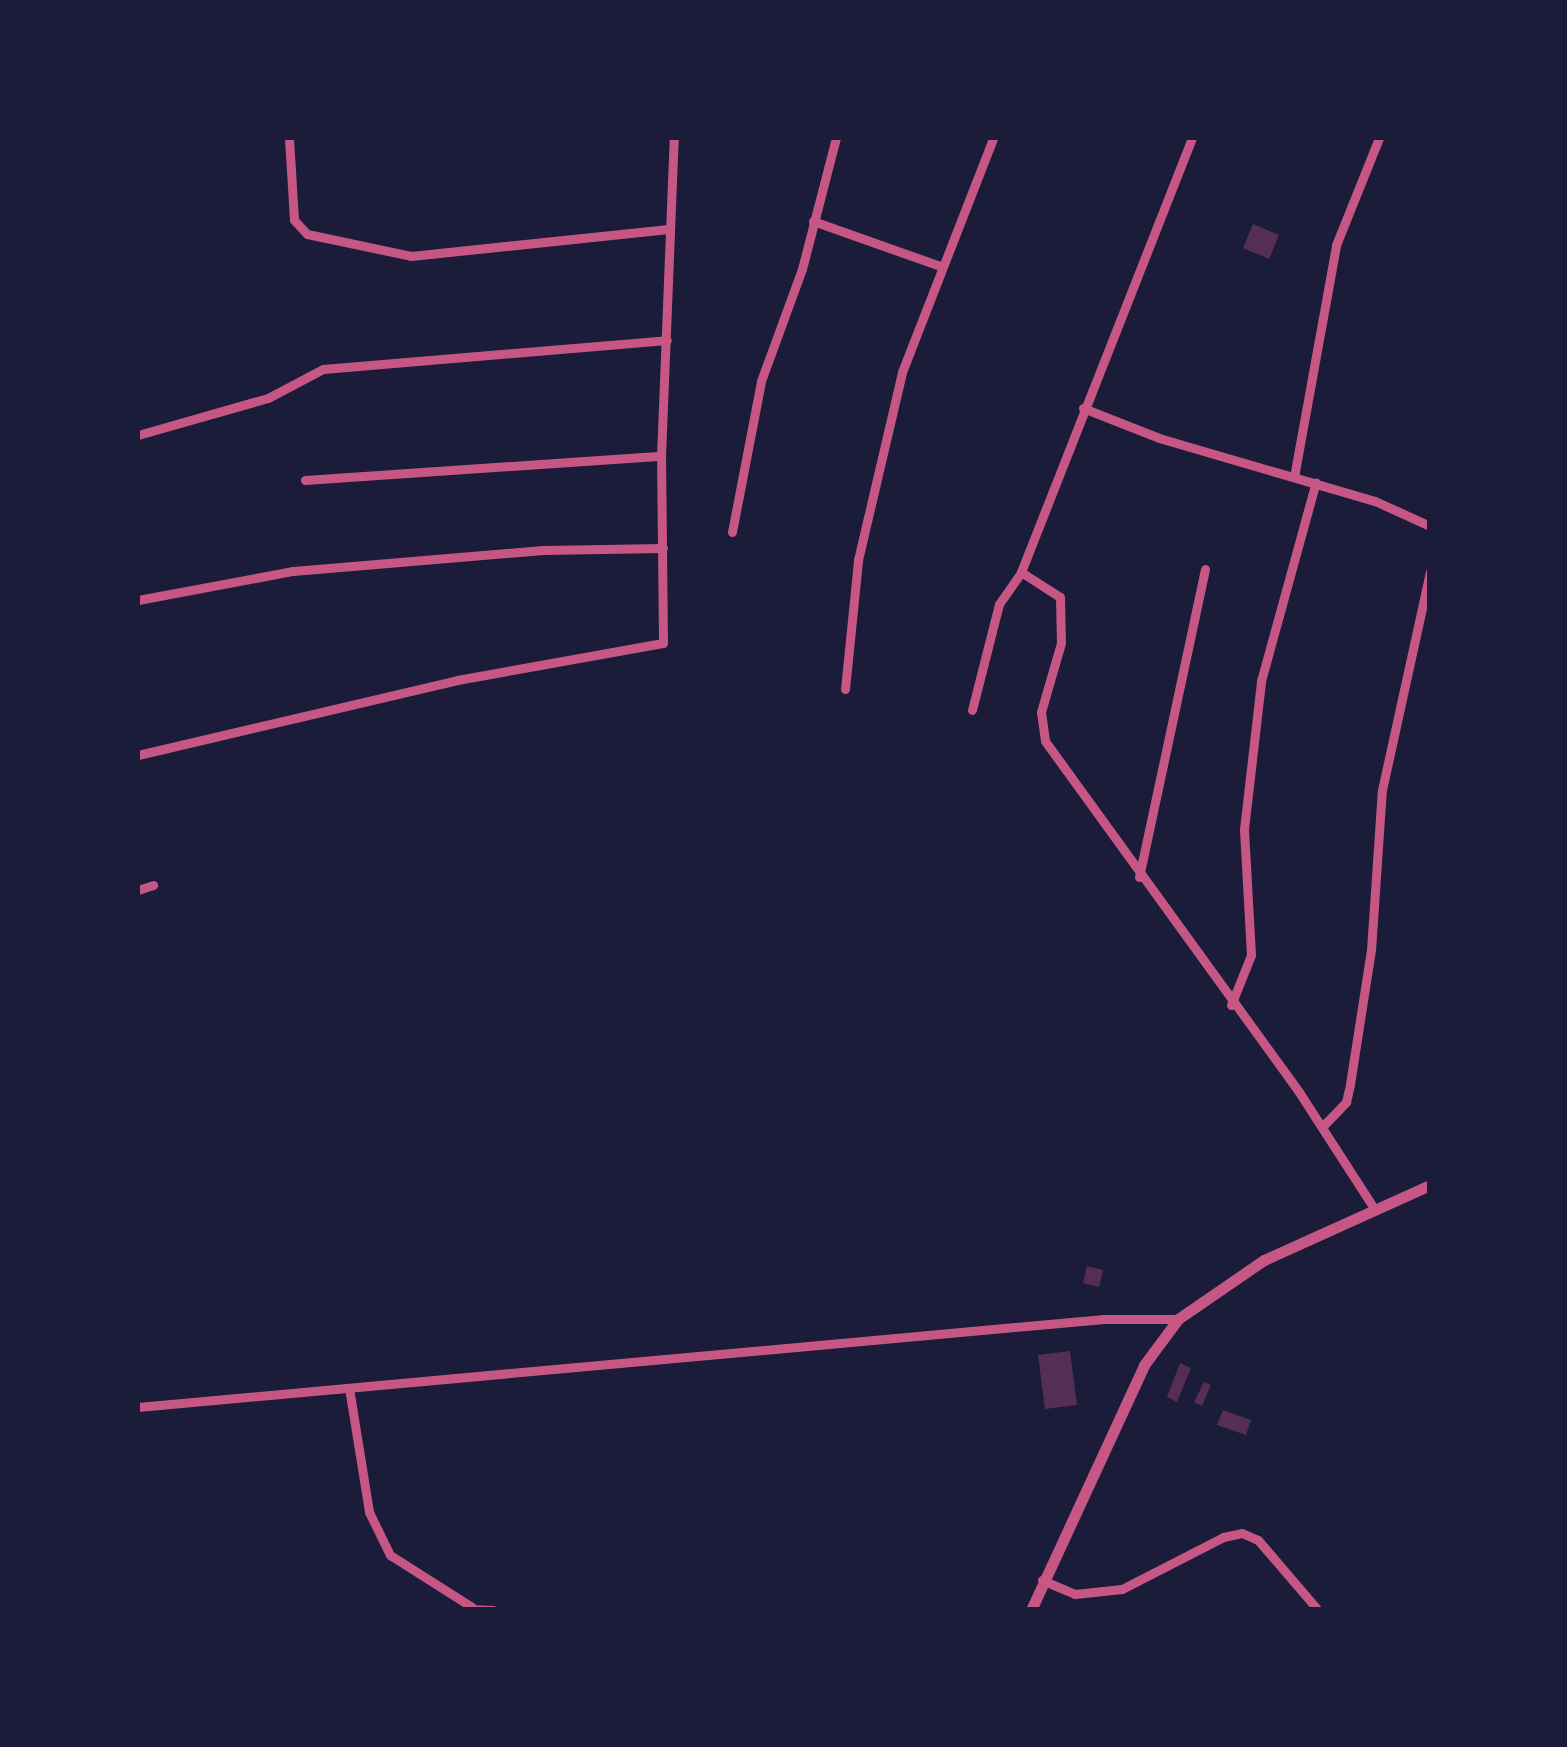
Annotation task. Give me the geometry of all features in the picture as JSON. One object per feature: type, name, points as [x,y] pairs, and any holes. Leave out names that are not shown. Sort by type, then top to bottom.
[{"type":"street","points":[[289,138],[296,225],[323,238],[410,256],[669,229]]},
{"type":"street","points":[[138,754],[457,680],[656,648],[665,638],[661,456],[674,138]]},
{"type":"street","points":[[732,532],[761,382],[836,138]]},
{"type":"street","points":[[845,689],[858,560],[879,459],[940,266],[993,138]]},
{"type":"street","points":[[972,710],[999,604],[1021,572],[1192,138]]},
{"type":"street","points":[[1294,477],[1336,246],[1379,138]]},
{"type":"street","points":[[813,221],[940,266]]},
{"type":"street","points":[[138,435],[268,398],[322,369],[667,340]]},
{"type":"street","points":[[1083,408],[1316,482],[1430,526]]},
{"type":"street","points":[[305,480],[661,456]]},
{"type":"street","points":[[1232,1005],[1251,955],[1244,829],[1261,681],[1316,482]]},
{"type":"street","points":[[138,600],[293,571],[543,550],[663,548]]},
{"type":"street","points":[[1139,877],[1206,570]]},
{"type":"street","points":[[1322,1128],[1346,1102],[1350,1084],[1371,950],[1382,790],[1430,570]]},
{"type":"street","points":[[1021,572],[1060,596],[1061,643],[1044,684],[1042,734],[1139,877],[1322,1128],[1375,1210]]},
{"type":"street","points":[[138,890],[154,886]]},
{"type":"street","points":[[1031,1610],[1144,1365],[1178,1318],[1264,1260],[1430,1185]]},
{"type":"street","points":[[138,1407],[1104,1318],[1178,1318]]},
{"type":"street","points":[[349,1388],[369,1512],[390,1556],[468,1608],[493,1610]]},
{"type":"street","points":[[1042,1580],[1075,1594],[1122,1589],[1222,1536],[1242,1533],[1258,1540],[1318,1610]]},
{"type":"building","points":[[1253,224],[1279,235],[1269,259],[1243,248]]},
{"type":"building","points":[[1087,1266],[1103,1270],[1099,1287],[1083,1283]]},
{"type":"building","points":[[1070,1351],[1077,1405],[1045,1409],[1038,1355]]},
{"type":"building","points":[[1180,1363],[1191,1368],[1177,1402],[1167,1397]]},
{"type":"building","points":[[1204,1382],[1211,1385],[1202,1406],[1194,1402]]},
{"type":"building","points":[[1223,1410],[1251,1420],[1246,1435],[1217,1425]]}]
